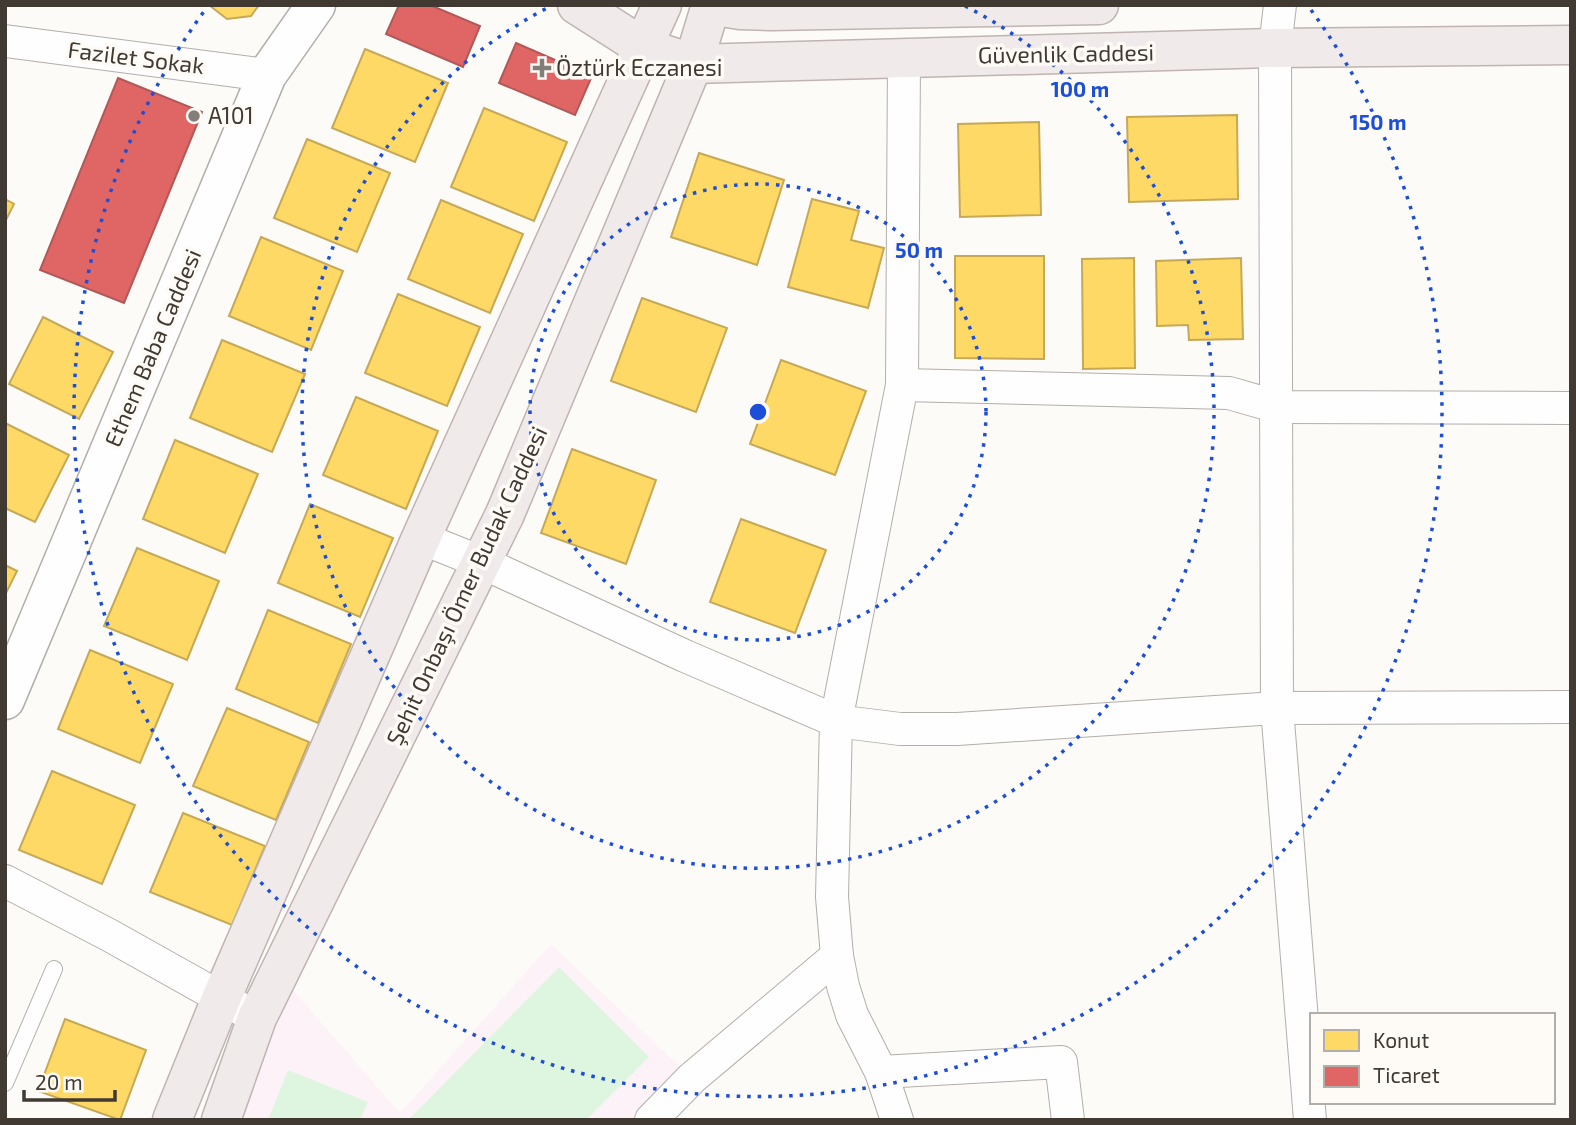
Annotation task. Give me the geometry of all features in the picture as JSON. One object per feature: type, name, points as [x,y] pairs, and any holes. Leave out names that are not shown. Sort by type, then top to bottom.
[{"type":"main road","name":"Güvenlik Caddesi","points":[[577,5],[643,47],[693,64],[1275,48],[1571,45]]},
{"type":"main road","points":[[172,1120],[221,999],[421,538],[662,5]]},
{"type":"main road","points":[[710,5],[771,11],[1099,5]]},
{"type":"main road","name":"Şehit Onbaşı Ömer Budak Caddesi","points":[[221,1120],[257,1018],[483,563],[693,64],[710,5]]},
{"type":"street","name":"Ethem Baba Caddesi","points":[[5,700],[267,75],[316,5]]},
{"type":"street","points":[[1280,5],[1275,48],[1278,708],[1310,1120]]},
{"type":"street","name":"Fazilet Sokak","points":[[5,41],[267,75]]},
{"type":"street","points":[[897,1120],[881,1072],[852,1015],[837,956],[832,897],[836,721],[902,385],[904,58]]},
{"type":"street","points":[[902,385],[1230,393],[1278,407],[1571,408]]},
{"type":"street","points":[[421,538],[483,563],[685,656],[836,721],[900,729],[957,729],[1278,708],[1571,707]]},
{"type":"street","points":[[5,881],[109,935],[257,1018]]},
{"type":"street","points":[[651,1120],[692,1078],[837,956]]},
{"type":"street","points":[[881,1072],[1061,1062],[1068,1120]]},
{"type":"lane","points":[[5,1083],[54,969]]},
{"type":"shaded area","points":[[551,944],[692,1078],[651,1120],[221,1120],[279,974],[400,1113]]},
{"type":"green space","points":[[559,967],[649,1057],[586,1120],[408,1120]]},
{"type":"green space","points":[[288,1070],[368,1102],[360,1120],[268,1120]]},
{"type":"building: Konut","points":[[209,5],[259,5],[251,16],[227,19]]},
{"type":"building: Konut","points":[[365,49],[448,83],[415,162],[332,128]]},
{"type":"building: Konut","points":[[484,108],[567,142],[534,221],[451,187]]},
{"type":"building: Konut","points":[[1237,115],[1238,199],[1129,202],[1127,117]]},
{"type":"building: Konut","points":[[1039,122],[1041,215],[960,217],[958,124]]},
{"type":"building: Konut","points":[[307,139],[390,173],[357,252],[274,218]]},
{"type":"building: Konut","points":[[699,153],[784,180],[757,265],[671,237]]},
{"type":"building: Konut","points":[[5,199],[14,204],[5,222]]},
{"type":"building: Konut","points":[[812,199],[859,211],[851,240],[884,248],[868,308],[788,287]]},
{"type":"building: Konut","points":[[441,200],[523,234],[490,313],[408,279]]},
{"type":"building: Konut","points":[[261,237],[343,271],[311,350],[229,316]]},
{"type":"building: Konut","points":[[955,256],[1044,256],[1044,359],[955,358]]},
{"type":"building: Konut","points":[[1134,258],[1135,368],[1083,369],[1082,259]]},
{"type":"building: Konut","points":[[1241,258],[1243,339],[1189,340],[1188,325],[1157,326],[1156,261]]},
{"type":"building: Konut","points":[[398,294],[480,327],[447,406],[365,373]]},
{"type":"building: Konut","points":[[642,298],[727,328],[696,412],[611,381]]},
{"type":"building: Konut","points":[[43,317],[113,352],[79,419],[9,384]]},
{"type":"building: Konut","points":[[222,340],[305,374],[272,452],[190,418]]},
{"type":"building: Konut","points":[[781,360],[866,391],[835,475],[750,444]]},
{"type":"building: Konut","points":[[356,397],[438,431],[406,509],[323,475]]},
{"type":"building: Konut","points":[[5,423],[69,455],[35,522],[5,508]]},
{"type":"building: Konut","points":[[175,440],[258,474],[225,553],[143,519]]},
{"type":"building: Konut","points":[[572,449],[656,480],[626,564],[541,533]]},
{"type":"building: Konut","points":[[310,504],[393,538],[360,617],[278,583]]},
{"type":"building: Konut","points":[[741,519],[826,550],[795,633],[710,602]]},
{"type":"building: Konut","points":[[137,548],[219,581],[187,660],[104,626]]},
{"type":"building: Konut","points":[[5,565],[17,571],[5,595]]},
{"type":"building: Konut","points":[[268,610],[351,644],[318,723],[236,689]]},
{"type":"building: Konut","points":[[90,650],[173,684],[140,763],[58,729]]},
{"type":"building: Konut","points":[[227,708],[309,742],[276,820],[193,786]]},
{"type":"building: Konut","points":[[52,771],[135,805],[102,884],[19,850]]},
{"type":"building: Konut","points":[[183,813],[265,846],[232,925],[150,892]]},
{"type":"building: Konut","points":[[65,1019],[146,1050],[120,1120],[38,1091]]},
{"type":"building: Ticaret","points":[[399,5],[430,5],[480,26],[463,67],[386,34]]},
{"type":"building: Ticaret","points":[[516,43],[592,76],[575,115],[499,83]]},
{"type":"building: Ticaret","points":[[118,78],[202,112],[124,303],[40,270]]},
{"type":"place","name":"Öztürk Eczanesi","points":[[542,68]]},
{"type":"place","name":"A101","points":[[194,116]]}]
